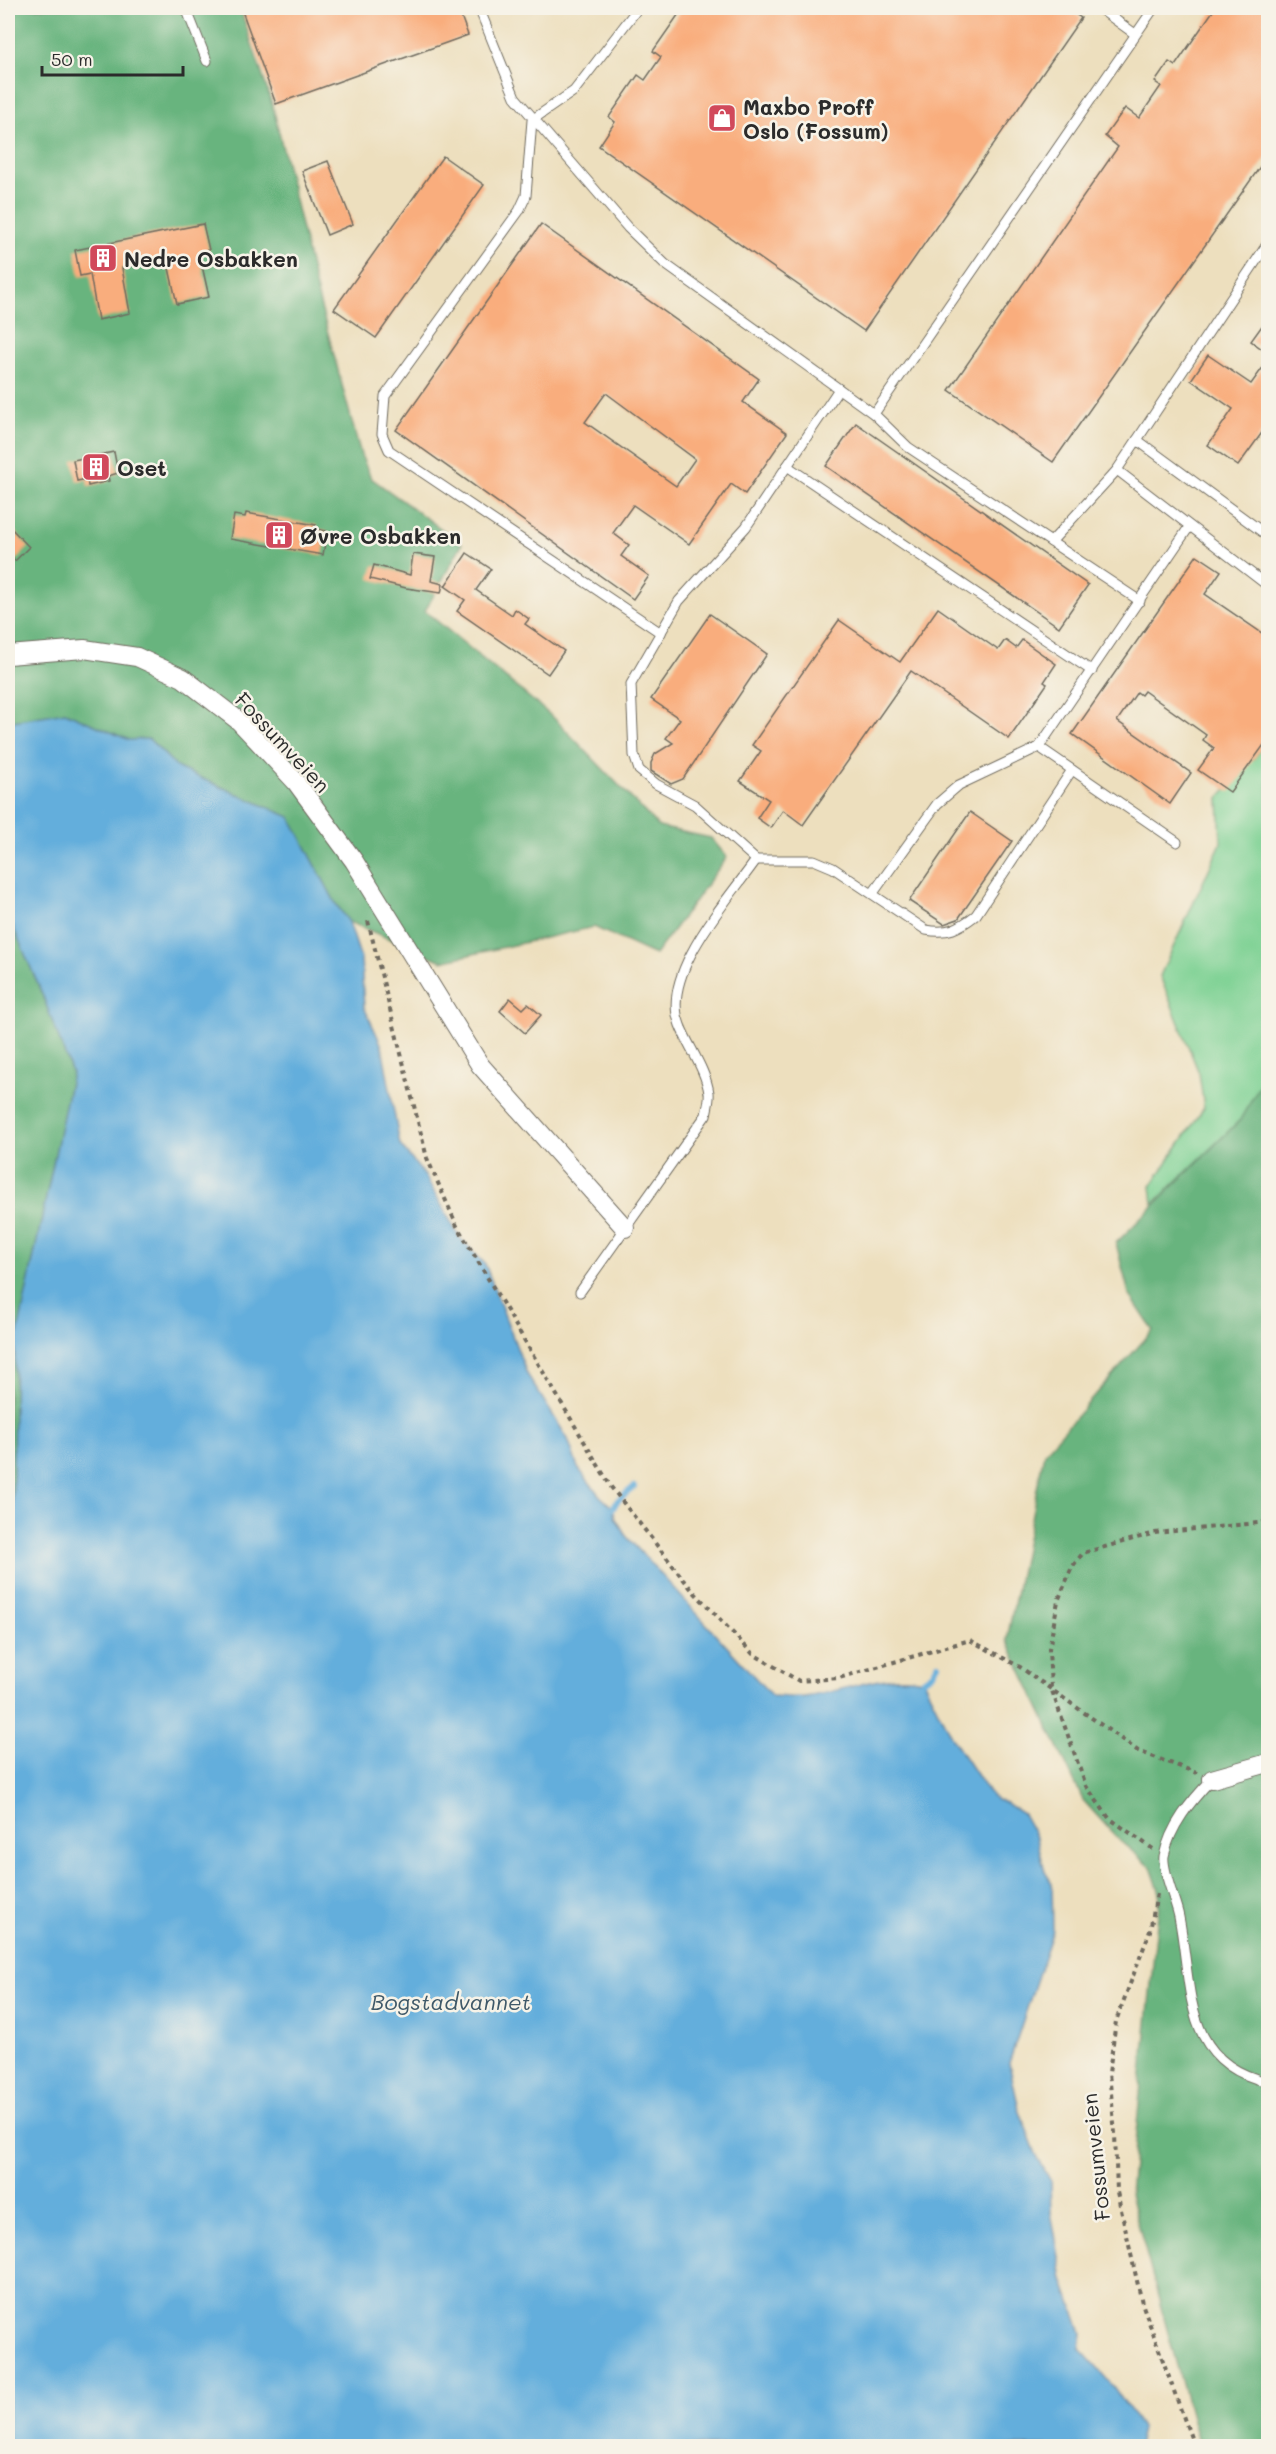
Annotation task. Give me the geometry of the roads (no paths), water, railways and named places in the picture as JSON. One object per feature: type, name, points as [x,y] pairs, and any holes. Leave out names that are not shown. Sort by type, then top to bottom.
[{"type":"street","name":"Fossumveien","points":[[8,655],[84,649],[137,657],[183,678],[239,721],[296,782],[354,861],[480,1065],[625,1228]]},
{"type":"street","points":[[1212,1779],[1269,1763]]},
{"type":"lane","points":[[186,8],[207,61]]},
{"type":"lane","points":[[479,8],[515,98],[628,228],[665,264],[874,414],[908,447],[1140,601]]},
{"type":"lane","points":[[532,120],[574,91],[638,8]]},
{"type":"lane","points":[[1099,8],[1136,34]]},
{"type":"lane","points":[[874,414],[1154,8]]},
{"type":"lane","points":[[532,120],[526,196],[519,211],[385,396],[381,415],[383,442],[389,450],[660,633]]},
{"type":"lane","points":[[1051,542],[1117,470],[1269,243]]},
{"type":"lane","points":[[839,389],[746,527],[679,601],[631,684],[634,755],[639,770],[656,784],[695,805],[756,860],[814,860],[833,868],[926,930],[942,933],[958,929],[976,915],[1072,770]]},
{"type":"lane","points":[[1137,440],[1269,536]]},
{"type":"lane","points":[[787,466],[1092,671]]},
{"type":"lane","points":[[1117,470],[1189,527],[1269,585]]},
{"type":"lane","points":[[873,893],[944,798],[959,785],[1040,747],[1189,527]]},
{"type":"lane","points":[[1040,747],[1176,842]]},
{"type":"lane","points":[[580,1292],[706,1115],[710,1094],[678,1022],[675,993],[680,976],[695,947],[756,860]]},
{"type":"lane","points":[[1212,1779],[1194,1798],[1173,1830],[1164,1860],[1179,1918],[1190,2001],[1204,2036],[1219,2059],[1244,2077],[1269,2082]]},
{"type":"water","name":"Bogstadvannet","points":[[65,712],[129,740],[149,739],[178,768],[290,817],[336,904],[349,922],[361,959],[364,1007],[382,1046],[400,1145],[425,1176],[460,1238],[485,1264],[527,1374],[568,1439],[578,1468],[600,1496],[613,1508],[615,1517],[627,1537],[772,1696],[804,1697],[893,1678],[923,1680],[952,1738],[983,1785],[996,1800],[1006,1803],[1023,1814],[1037,1839],[1045,1872],[1052,1883],[1053,1930],[1009,2063],[1019,2109],[1036,2154],[1050,2180],[1051,2213],[1063,2279],[1082,2333],[1080,2349],[1113,2386],[1142,2429],[1138,2446],[8,2446],[8,1678],[10,1676],[15,1347],[72,1073],[41,991],[8,915],[8,722]]},
{"type":"waterway","points":[[613,1508],[617,1501],[634,1487]]},
{"type":"waterway","points":[[923,1680],[933,1673],[938,1664]]},
{"type":"place","name":"Maxbo Proff Oslo (Fossum)","points":[[722,118]]},
{"type":"place","name":"Nedre Osbakken","points":[[103,258]]},
{"type":"place","name":"Oset","points":[[96,467]]},
{"type":"place","name":"Øvre Osbakken","points":[[279,535]]}]
